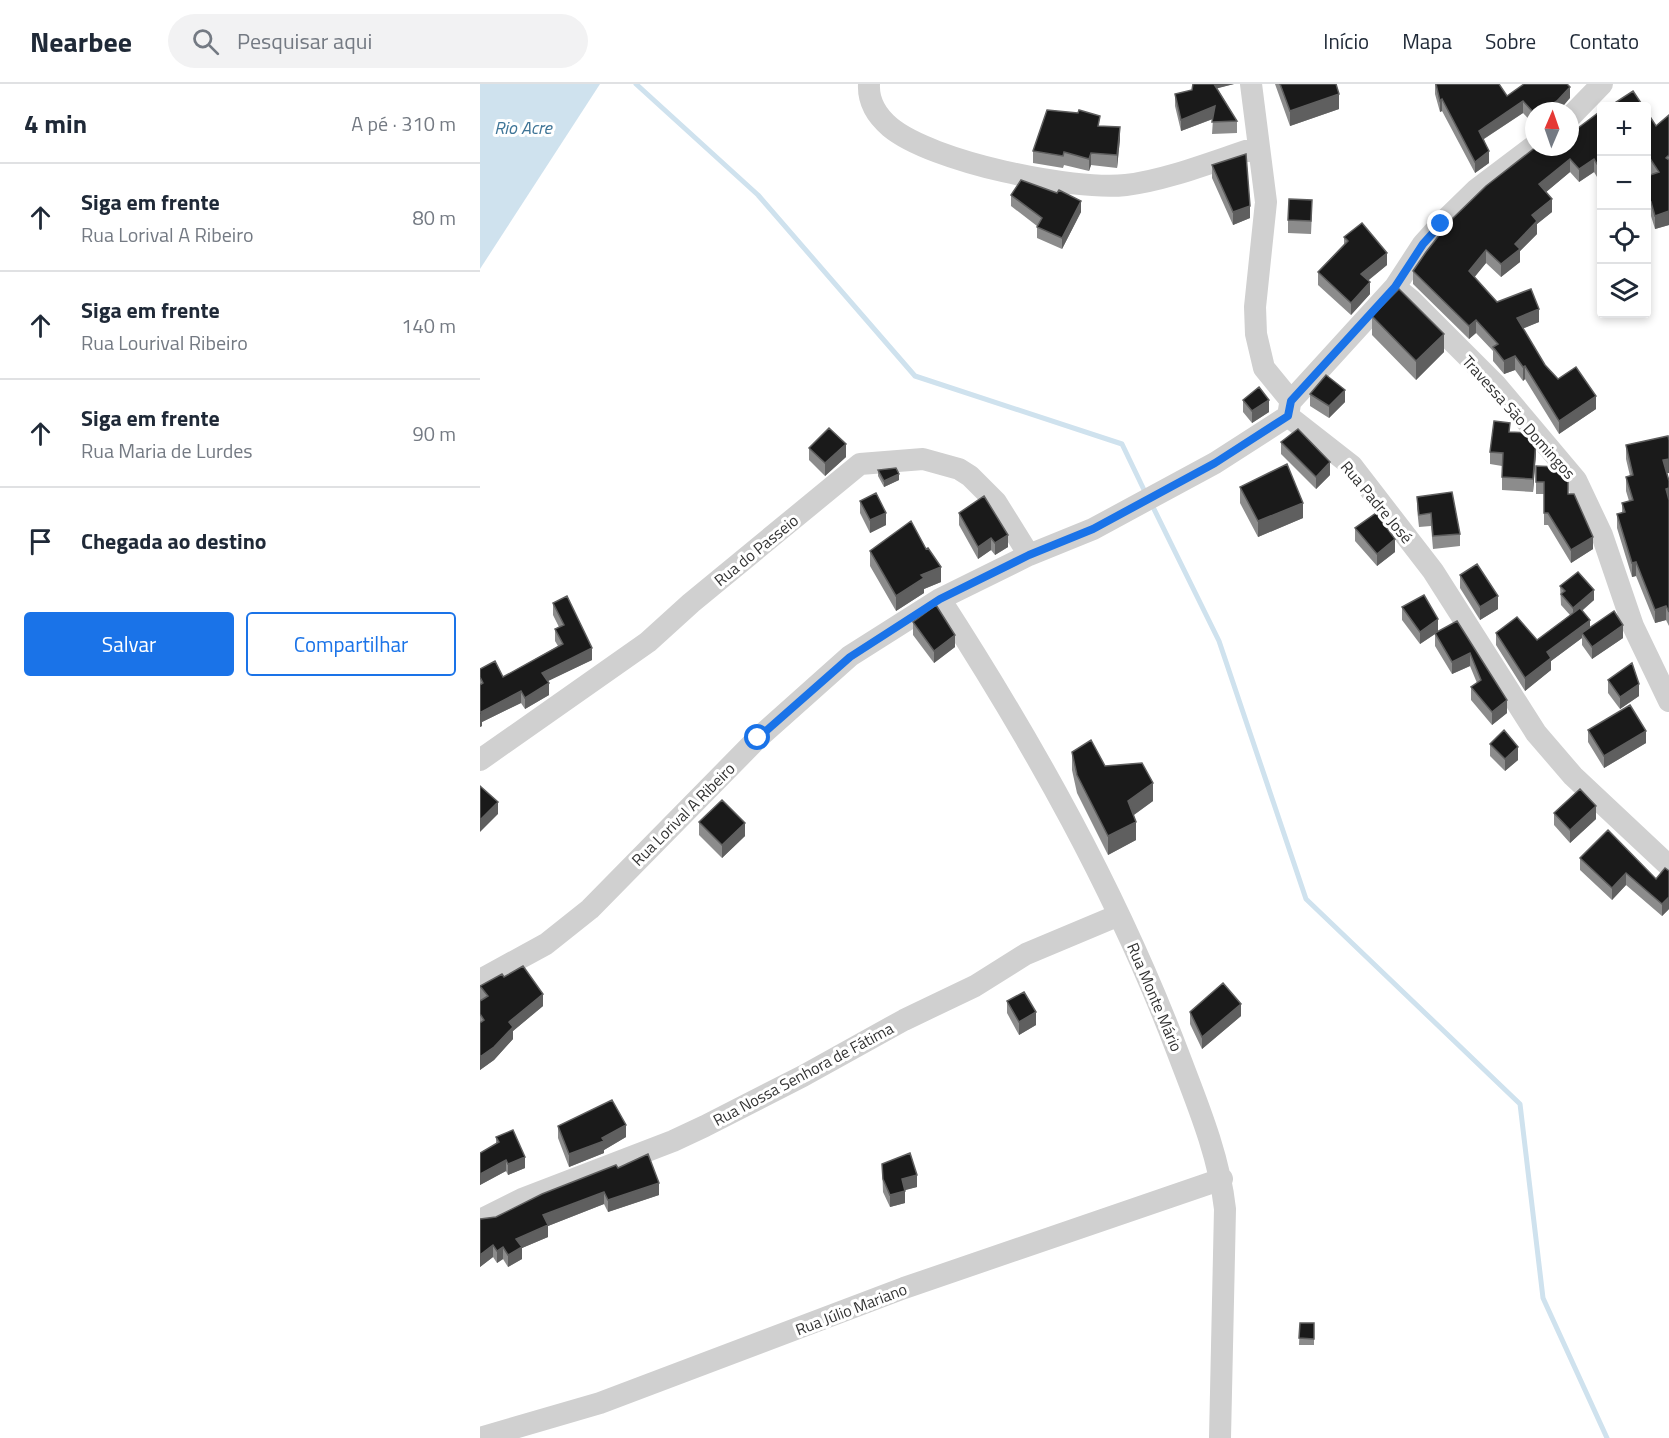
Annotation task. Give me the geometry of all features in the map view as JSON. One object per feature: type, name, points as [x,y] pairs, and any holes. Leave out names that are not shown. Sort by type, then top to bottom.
[{"type":"street","points":[[869,84],[874,109],[897,132],[926,146],[977,163],[1093,187],[1128,185],[1258,147]]},
{"type":"street","name":"Rua Padre José","points":[[1251,84],[1266,202],[1255,307],[1256,334],[1264,368],[1289,409],[1352,466],[1433,571],[1536,733],[1573,776],[1669,866]]},
{"type":"street","points":[[1579,108],[1602,84]]},
{"type":"street","name":"Rua Lorival A Ribeiro","points":[[480,980],[546,944],[590,909],[758,738],[825,676],[868,644],[940,599],[1029,555],[1093,529],[1215,463],[1289,409],[1395,287],[1423,244],[1441,224],[1477,189],[1525,153]]},
{"type":"street","name":"Travessa São Domingos","points":[[1395,287],[1411,300],[1496,385],[1576,480],[1602,535],[1632,626],[1669,700]]},
{"type":"street","name":"Rua do Passeio","points":[[480,760],[648,642],[691,603],[860,464],[923,459],[959,469],[970,476],[996,502],[1029,555]]},
{"type":"street","name":"Rua Monte Mário","points":[[940,599],[991,678],[1050,780],[1119,915],[1161,1008],[1196,1099],[1222,1179],[1225,1233],[1220,1438]]},
{"type":"street","name":"Rua Nossa Senhora de Fátima","points":[[480,1220],[522,1199],[673,1141],[705,1126],[803,1077],[904,1020],[975,986],[1026,954],[1119,915]]},
{"type":"street","name":"Rua Júlio Mariano","points":[[480,1438],[600,1403],[904,1288],[1222,1179]]},
{"type":"water","name":"Rio Acre","points":[[480,84],[600,84],[480,269]]},
{"type":"building","points":[[1193,84],[1214,84],[1237,121],[1212,122],[1215,106],[1181,120],[1175,94],[1192,90]]},
{"type":"building","points":[[1280,84],[1336,84],[1339,94],[1290,111]]},
{"type":"building","points":[[1436,84],[1499,84],[1507,96],[1524,84],[1567,84],[1570,87],[1555,102],[1525,103],[1523,101],[1479,131],[1489,151],[1475,162],[1442,99],[1440,101]]},
{"type":"building","points":[[1633,91],[1640,102],[1616,102]]},
{"type":"building","points":[[1047,110],[1078,113],[1079,110],[1100,116],[1098,126],[1120,127],[1117,155],[1091,153],[1089,159],[1064,152],[1063,156],[1033,151]]},
{"type":"building","points":[[1597,114],[1597,164],[1594,159],[1579,169],[1570,159],[1539,184],[1552,199],[1532,215],[1537,221],[1515,244],[1520,249],[1501,264],[1486,250],[1469,271],[1497,302],[1531,289],[1539,309],[1517,318],[1545,365],[1558,379],[1576,367],[1596,396],[1559,421],[1525,366],[1523,367],[1515,356],[1504,361],[1493,347],[1498,344],[1476,320],[1469,326],[1413,271],[1451,220],[1486,186],[1525,156],[1579,156],[1579,127]]},
{"type":"building","points":[[1669,115],[1669,155],[1666,158],[1669,160],[1669,211],[1655,216],[1651,202],[1651,175],[1659,172],[1651,160],[1651,118],[1656,126]]},
{"type":"building","points":[[1246,154],[1250,206],[1233,212],[1212,165]]},
{"type":"building","points":[[1021,180],[1057,193],[1059,190],[1081,201],[1062,238],[1037,227],[1042,218],[1011,195]]},
{"type":"building","points":[[1289,199],[1312,200],[1311,221],[1288,220]]},
{"type":"building","points":[[1362,223],[1387,253],[1361,274],[1370,282],[1351,303],[1318,272],[1348,241],[1344,237]]},
{"type":"building","points":[[1399,289],[1444,334],[1416,361],[1372,316]]},
{"type":"building","points":[[1326,375],[1345,390],[1329,406],[1310,394]]},
{"type":"building","points":[[1259,387],[1269,400],[1252,411],[1243,400]]},
{"type":"building","points":[[1494,421],[1510,423],[1509,432],[1529,433],[1536,441],[1533,479],[1502,477],[1503,453],[1490,452]]},
{"type":"building","points":[[829,428],[846,444],[825,463],[809,448]]},
{"type":"building","points":[[1298,429],[1330,462],[1316,477],[1281,442]]},
{"type":"building","points":[[1668,436],[1669,459],[1663,460],[1669,481],[1669,488],[1666,489],[1669,500],[1669,612],[1666,606],[1655,610],[1636,562],[1632,563],[1617,514],[1625,512],[1622,503],[1633,500],[1626,477],[1633,475],[1626,445]]},
{"type":"building","points":[[1287,464],[1303,503],[1258,521],[1240,487]]},
{"type":"building","points":[[1536,466],[1558,467],[1568,482],[1568,494],[1574,494],[1593,537],[1571,550],[1548,513],[1544,513],[1544,482],[1536,482]]},
{"type":"building","points":[[896,468],[899,474],[884,481],[878,470]]},
{"type":"building","points":[[1452,492],[1460,534],[1433,536],[1431,513],[1419,515],[1417,497]]},
{"type":"building","points":[[876,493],[886,513],[870,520],[860,501]]},
{"type":"building","points":[[984,496],[1008,535],[995,543],[991,538],[978,547],[959,513]]},
{"type":"building","points":[[1376,513],[1395,539],[1377,554],[1355,528]]},
{"type":"building","points":[[911,521],[926,549],[928,548],[941,567],[921,575],[924,578],[896,596],[870,551]]},
{"type":"building","points":[[1477,564],[1498,596],[1480,607],[1460,575]]},
{"type":"building","points":[[1578,572],[1594,590],[1573,608],[1561,594],[1565,591],[1560,586]]},
{"type":"building","points":[[1424,595],[1438,619],[1420,632],[1402,607]]},
{"type":"building","points":[[567,596],[592,648],[542,673],[549,683],[525,698],[521,691],[481,712],[480,715],[480,685],[483,683],[480,669],[495,661],[503,677],[563,644],[555,629],[564,625],[553,603]]},
{"type":"building","points":[[936,605],[955,635],[934,651],[913,622]]},
{"type":"building","points":[[1580,608],[1590,620],[1547,652],[1551,658],[1525,678],[1496,633],[1517,617],[1537,640]]},
{"type":"building","points":[[1614,611],[1623,625],[1592,647],[1582,633]]},
{"type":"building","points":[[1457,621],[1507,700],[1492,712],[1471,687],[1481,680],[1470,653],[1452,662],[1435,633]]},
{"type":"building","points":[[1632,663],[1639,684],[1620,697],[1608,680]]},
{"type":"building","points":[[1630,705],[1646,731],[1604,756],[1588,730]]},
{"type":"building","points":[[1504,730],[1518,747],[1505,759],[1490,744]]},
{"type":"building","points":[[1091,740],[1105,766],[1142,763],[1153,783],[1128,801],[1136,822],[1108,836],[1077,775],[1072,752]]},
{"type":"building","points":[[480,786],[498,802],[480,820]]},
{"type":"building","points":[[1580,789],[1596,806],[1570,830],[1554,813]]},
{"type":"building","points":[[722,800],[745,823],[722,845],[699,822]]},
{"type":"building","points":[[1608,830],[1656,879],[1665,868],[1669,871],[1669,897],[1662,904],[1626,873],[1612,888],[1580,858]]},
{"type":"building","points":[[523,966],[543,994],[509,1022],[513,1027],[494,1047],[480,1057],[480,1023],[484,1020],[480,1014],[480,1001],[488,996],[480,986],[502,974],[504,977]]},
{"type":"building","points":[[1223,983],[1241,1004],[1202,1037],[1190,1012]]},
{"type":"building","points":[[1024,992],[1036,1012],[1019,1022],[1007,1001]]},
{"type":"building","points":[[612,1100],[626,1125],[602,1138],[604,1141],[569,1154],[558,1126]]},
{"type":"building","points":[[513,1130],[525,1157],[508,1164],[506,1160],[480,1174],[480,1153],[499,1142],[496,1137]]},
{"type":"building","points":[[910,1153],[917,1175],[902,1179],[905,1191],[890,1195],[883,1179],[882,1164]]},
{"type":"building","points":[[648,1154],[659,1183],[608,1200],[604,1192],[543,1215],[548,1225],[516,1239],[522,1247],[508,1255],[503,1247],[497,1251],[493,1245],[480,1255],[480,1219],[496,1217],[542,1194],[616,1165],[618,1168]]},
{"type":"building","points":[[1300,1323],[1314,1323],[1314,1339],[1299,1338]]},
{"type":"waterway","points":[[636,84],[758,195],[915,376],[1122,444],[1146,494]]},
{"type":"waterway","points":[[1152,505],[1219,641],[1306,899],[1520,1104],[1543,1298],[1607,1438]]},
{"type":"route","points":[[758,738],[825,676],[878,638],[940,599],[1029,555],[1093,529],[1215,463],[1288,416],[1291,401],[1395,287],[1423,244],[1441,224]]}]
